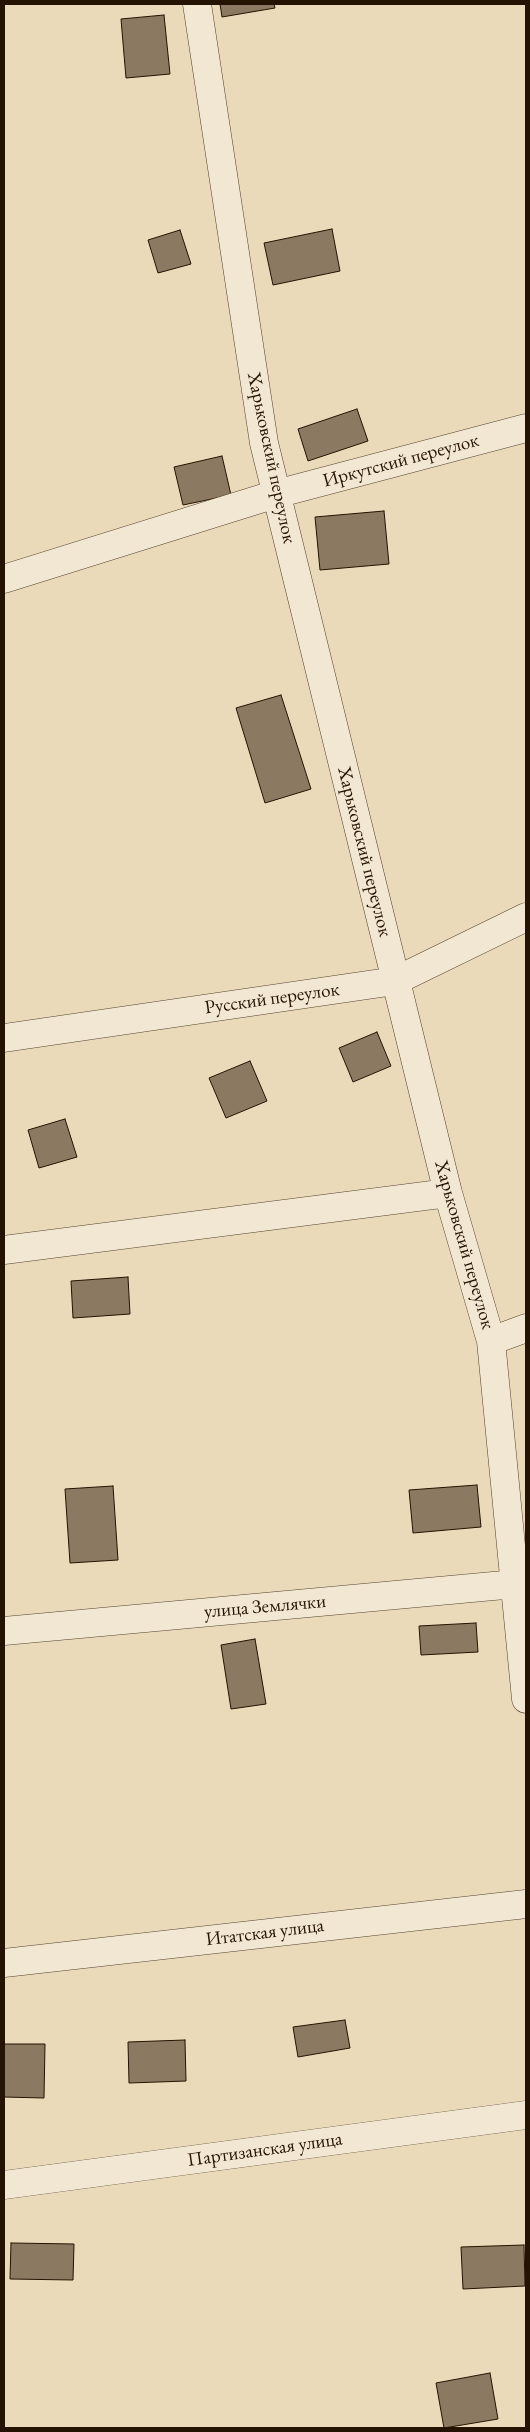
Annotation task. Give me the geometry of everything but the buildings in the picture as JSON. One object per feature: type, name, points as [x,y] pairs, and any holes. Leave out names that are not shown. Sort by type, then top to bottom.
[{"type":"street","name":"Харьковский переулок","points":[[197,4],[264,443],[448,1192],[491,1341],[521,1583],[526,1700]]},
{"type":"street","name":"Иркутский переулок","points":[[4,578],[276,494],[526,428]]},
{"type":"street","name":"Русский переулок","points":[[4,1038],[395,981],[526,917]]},
{"type":"street","points":[[4,1250],[448,1192]]},
{"type":"street","points":[[491,1341],[526,1328]]},
{"type":"street","name":"улица Землячки","points":[[4,1631],[521,1583]]},
{"type":"street","name":"Итатская улица","points":[[4,1963],[526,1904]]},
{"type":"street","name":"Партизанская улица","points":[[4,2185],[526,2115]]}]
